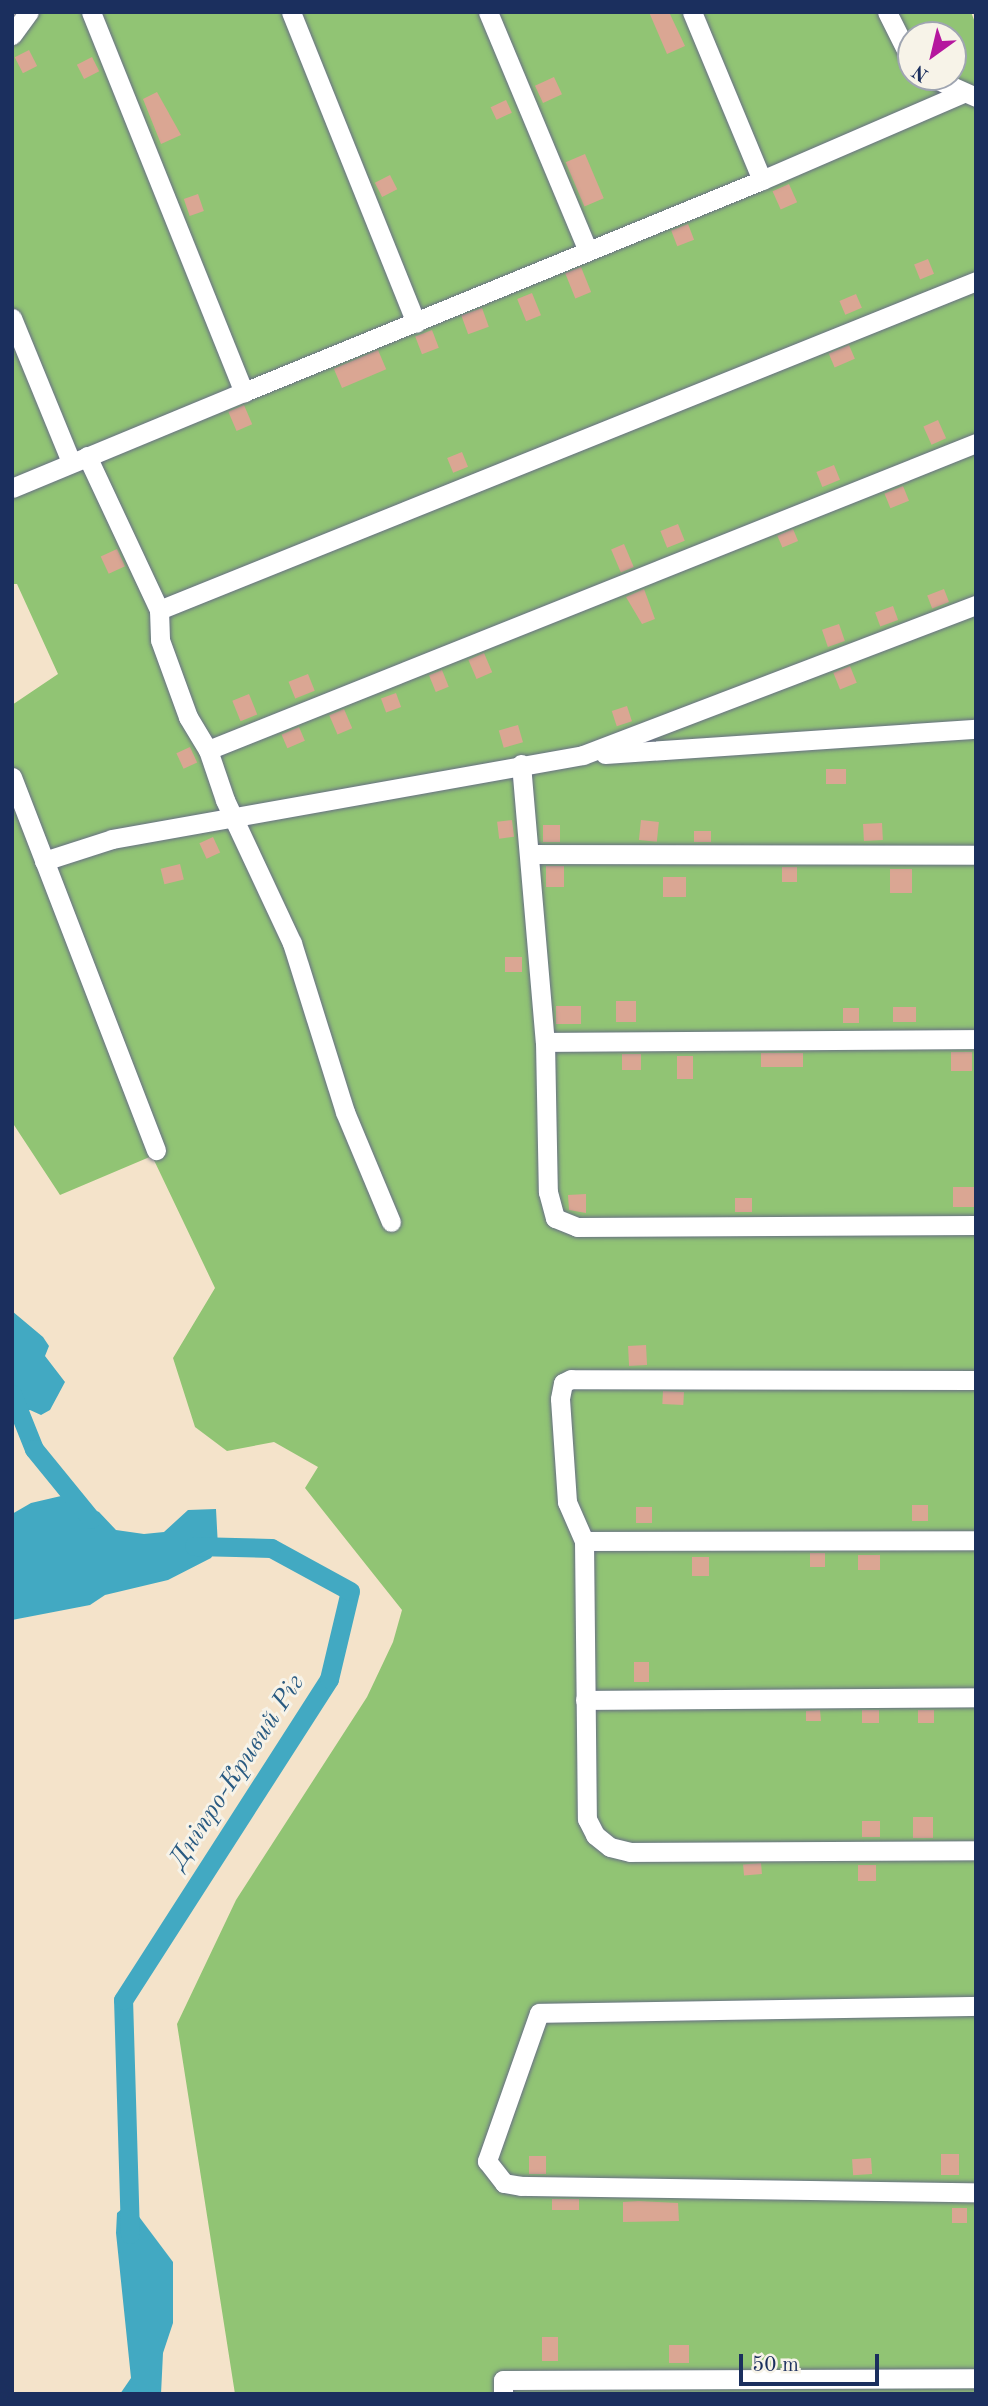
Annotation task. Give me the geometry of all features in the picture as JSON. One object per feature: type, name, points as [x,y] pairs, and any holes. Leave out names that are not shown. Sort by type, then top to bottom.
[{"type":"lane","points":[[12,35],[29,12]]},
{"type":"lane","points":[[91,12],[244,392]]},
{"type":"lane","points":[[290,12],[416,323]]},
{"type":"lane","points":[[488,12],[587,249]]},
{"type":"lane","points":[[692,12],[762,180]]},
{"type":"lane","points":[[887,12],[897,32]]},
{"type":"lane","points":[[12,488],[416,323],[587,249],[969,95]]},
{"type":"lane","points":[[159,610],[976,281]]},
{"type":"lane","points":[[12,318],[79,459],[159,610],[160,640],[188,717],[208,750],[233,816],[292,943],[341,1100],[391,1222]]},
{"type":"lane","points":[[208,750],[976,443]]},
{"type":"lane","points":[[583,755],[976,605]]},
{"type":"lane","points":[[44,861],[112,839],[583,755],[976,729]]},
{"type":"lane","points":[[521,764],[531,854],[545,1042],[548,1192],[555,1219],[566,1226],[976,1225]]},
{"type":"lane","points":[[12,777],[156,1150]]},
{"type":"lane","points":[[531,854],[976,855]]},
{"type":"lane","points":[[545,1042],[976,1039]]},
{"type":"lane","points":[[976,1380],[570,1379],[563,1383],[560,1399],[567,1502],[583,1541],[587,1819],[595,1835],[610,1847],[630,1852],[976,1850]]},
{"type":"lane","points":[[583,1541],[976,1540]]},
{"type":"lane","points":[[585,1700],[976,1697]]},
{"type":"lane","points":[[976,2006],[539,2013],[487,2161],[504,2183],[521,2186],[976,2192]]},
{"type":"lane","points":[[503,2394],[503,2380],[976,2378]]},
{"type":"green space","points":[[29,12],[971,12],[976,25],[976,2394],[235,2394],[177,2024],[236,1900],[367,1697],[393,1642],[402,1610],[305,1488],[318,1467],[274,1442],[227,1451],[195,1427],[173,1358],[215,1288],[152,1156],[60,1195],[12,1122],[12,705],[58,674],[17,584],[12,584],[12,35]]},
{"type":"water","points":[[12,1311],[43,1337],[49,1346],[45,1356],[65,1382],[50,1410],[41,1415],[30,1410],[12,1415]]},
{"type":"water","points":[[61,1496],[99,1512],[116,1530],[144,1534],[164,1532],[188,1510],[216,1509],[218,1547],[211,1558],[168,1580],[105,1595],[90,1605],[12,1620],[12,1514],[31,1503]]},
{"type":"water","points":[[123,2208],[137,2214],[173,2262],[173,2323],[163,2353],[161,2394],[120,2394],[131,2378],[116,2233],[117,2213]]},
{"type":"building","points":[[649,12],[669,12],[685,46],[667,54]]},
{"type":"building","points":[[29,50],[37,66],[23,73],[15,57]]},
{"type":"building","points":[[92,57],[99,71],[84,79],[77,65]]},
{"type":"building","points":[[554,77],[562,94],[543,103],[535,86]]},
{"type":"building","points":[[157,92],[181,135],[161,144],[143,99]]},
{"type":"building","points":[[506,100],[512,113],[497,120],[491,107]]},
{"type":"building","points":[[585,154],[604,198],[584,206],[566,162]]},
{"type":"building","points":[[390,175],[397,189],[382,197],[375,183]]},
{"type":"building","points":[[789,184],[797,202],[781,210],[773,191]]},
{"type":"building","points":[[198,194],[204,211],[190,216],[184,199]]},
{"type":"building","points":[[688,224],[694,240],[677,246],[671,230]]},
{"type":"building","points":[[928,259],[934,274],[920,279],[914,265]]},
{"type":"building","points":[[581,267],[591,292],[575,298],[565,273]]},
{"type":"building","points":[[532,293],[541,315],[526,321],[517,299]]},
{"type":"building","points":[[856,294],[862,308],[845,315],[839,301]]},
{"type":"building","points":[[482,308],[489,327],[468,334],[461,316]]},
{"type":"building","points":[[432,330],[439,348],[422,354],[415,336]]},
{"type":"building","points":[[849,345],[855,359],[835,367],[829,354]]},
{"type":"building","points":[[378,350],[386,369],[342,388],[334,369]]},
{"type":"building","points":[[244,405],[252,424],[237,431],[228,412]]},
{"type":"building","points":[[938,420],[946,438],[932,445],[923,427]]},
{"type":"building","points":[[462,452],[468,467],[453,473],[447,458]]},
{"type":"building","points":[[834,465],[840,480],[822,487],[816,472]]},
{"type":"building","points":[[903,486],[909,501],[890,508],[884,493]]},
{"type":"building","points":[[678,524],[685,541],[667,548],[660,531]]},
{"type":"building","points":[[793,529],[798,541],[782,548],[777,536]]},
{"type":"building","points":[[624,544],[634,567],[621,572],[611,549]]},
{"type":"building","points":[[117,549],[125,566],[109,574],[101,557]]},
{"type":"building","points":[[644,589],[655,619],[642,624],[626,597]]},
{"type":"building","points":[[944,589],[949,602],[932,609],[927,595]]},
{"type":"building","points":[[893,606],[898,620],[880,627],[875,612]]},
{"type":"building","points":[[839,624],[845,641],[828,647],[822,630]]},
{"type":"building","points":[[484,653],[492,672],[477,679],[468,660]]},
{"type":"building","points":[[850,666],[857,683],[840,689],[833,673]]},
{"type":"building","points":[[442,670],[449,687],[436,692],[429,675]]},
{"type":"building","points":[[308,674],[315,691],[295,699],[289,682]]},
{"type":"building","points":[[396,693],[401,707],[386,713],[381,698]]},
{"type":"building","points":[[249,694],[257,714],[241,721],[232,701]]},
{"type":"building","points":[[627,706],[632,721],[617,726],[612,711]]},
{"type":"building","points":[[344,709],[352,728],[337,735],[329,715]]},
{"type":"building","points":[[518,725],[523,742],[504,748],[499,731]]},
{"type":"building","points":[[299,727],[305,741],[287,748],[282,734]]},
{"type":"building","points":[[190,747],[197,762],[184,769],[176,753]]},
{"type":"building","points":[[826,769],[846,769],[846,784],[826,784]]},
{"type":"building","points":[[512,820],[514,837],[499,839],[497,822]]},
{"type":"building","points":[[641,820],[659,822],[657,842],[639,840]]},
{"type":"building","points":[[882,823],[883,840],[864,841],[863,824]]},
{"type":"building","points":[[543,825],[560,825],[560,842],[543,842]]},
{"type":"building","points":[[694,831],[711,831],[711,842],[694,842]]},
{"type":"building","points":[[213,837],[220,852],[207,859],[199,843]]},
{"type":"building","points":[[180,864],[184,880],[164,884],[161,869]]},
{"type":"building","points":[[546,866],[564,866],[564,887],[546,887]]},
{"type":"building","points":[[782,867],[797,867],[797,882],[782,882]]},
{"type":"building","points":[[890,869],[912,869],[912,893],[890,893]]},
{"type":"building","points":[[663,877],[686,877],[686,897],[663,897]]},
{"type":"building","points":[[505,957],[522,957],[522,972],[505,972]]},
{"type":"building","points":[[616,1001],[636,1001],[636,1022],[616,1022]]},
{"type":"building","points":[[556,1006],[581,1006],[581,1024],[556,1024]]},
{"type":"building","points":[[893,1007],[916,1007],[916,1022],[893,1022]]},
{"type":"building","points":[[843,1008],[859,1008],[859,1023],[843,1023]]},
{"type":"building","points":[[951,1052],[972,1052],[972,1071],[951,1071]]},
{"type":"building","points":[[761,1053],[803,1053],[803,1067],[761,1067]]},
{"type":"building","points":[[622,1054],[641,1054],[641,1070],[622,1070]]},
{"type":"building","points":[[677,1056],[693,1056],[693,1079],[677,1079]]},
{"type":"building","points":[[953,1187],[974,1187],[974,1207],[953,1207]]},
{"type":"building","points":[[586,1194],[586,1213],[569,1210],[568,1195]]},
{"type":"building","points":[[735,1198],[752,1198],[752,1212],[735,1212]]},
{"type":"building","points":[[646,1345],[647,1365],[629,1366],[628,1346]]},
{"type":"building","points":[[663,1391],[684,1392],[683,1405],[662,1404]]},
{"type":"building","points":[[912,1505],[928,1505],[928,1521],[912,1521]]},
{"type":"building","points":[[636,1507],[652,1507],[652,1523],[636,1523]]},
{"type":"building","points":[[810,1553],[825,1553],[825,1567],[810,1567]]},
{"type":"building","points":[[858,1555],[880,1555],[880,1570],[858,1570]]},
{"type":"building","points":[[692,1557],[709,1557],[709,1576],[692,1576]]},
{"type":"building","points":[[634,1662],[649,1662],[649,1682],[634,1682]]},
{"type":"building","points":[[820,1710],[821,1721],[806,1721],[806,1711]]},
{"type":"building","points":[[862,1710],[879,1710],[879,1723],[862,1723]]},
{"type":"building","points":[[918,1710],[934,1710],[934,1723],[918,1723]]},
{"type":"building","points":[[913,1817],[933,1817],[933,1838],[913,1838]]},
{"type":"building","points":[[862,1821],[880,1821],[880,1837],[862,1837]]},
{"type":"building","points":[[761,1863],[762,1874],[744,1876],[743,1865]]},
{"type":"building","points":[[858,1865],[876,1865],[876,1881],[858,1881]]},
{"type":"building","points":[[941,2154],[959,2154],[959,2175],[941,2175]]},
{"type":"building","points":[[529,2156],[546,2156],[546,2174],[529,2174]]},
{"type":"building","points":[[871,2158],[872,2174],[853,2175],[852,2159]]},
{"type":"building","points":[[552,2199],[579,2199],[579,2210],[552,2210]]},
{"type":"building","points":[[623,2202],[678,2203],[679,2221],[623,2222]]},
{"type":"building","points":[[952,2208],[967,2208],[967,2223],[952,2223]]},
{"type":"building","points":[[542,2337],[558,2337],[558,2361],[542,2361]]},
{"type":"building","points":[[669,2345],[689,2345],[689,2363],[669,2363]]},
{"type":"waterway","name":"Дніпро-Кривий Ріг","points":[[12,1394],[34,1449],[91,1519]]},
{"type":"waterway","name":"Дніпро-Кривий Ріг","points":[[130,2234],[123,2000],[329,1679],[350,1591],[271,1548],[194,1546]]}]
